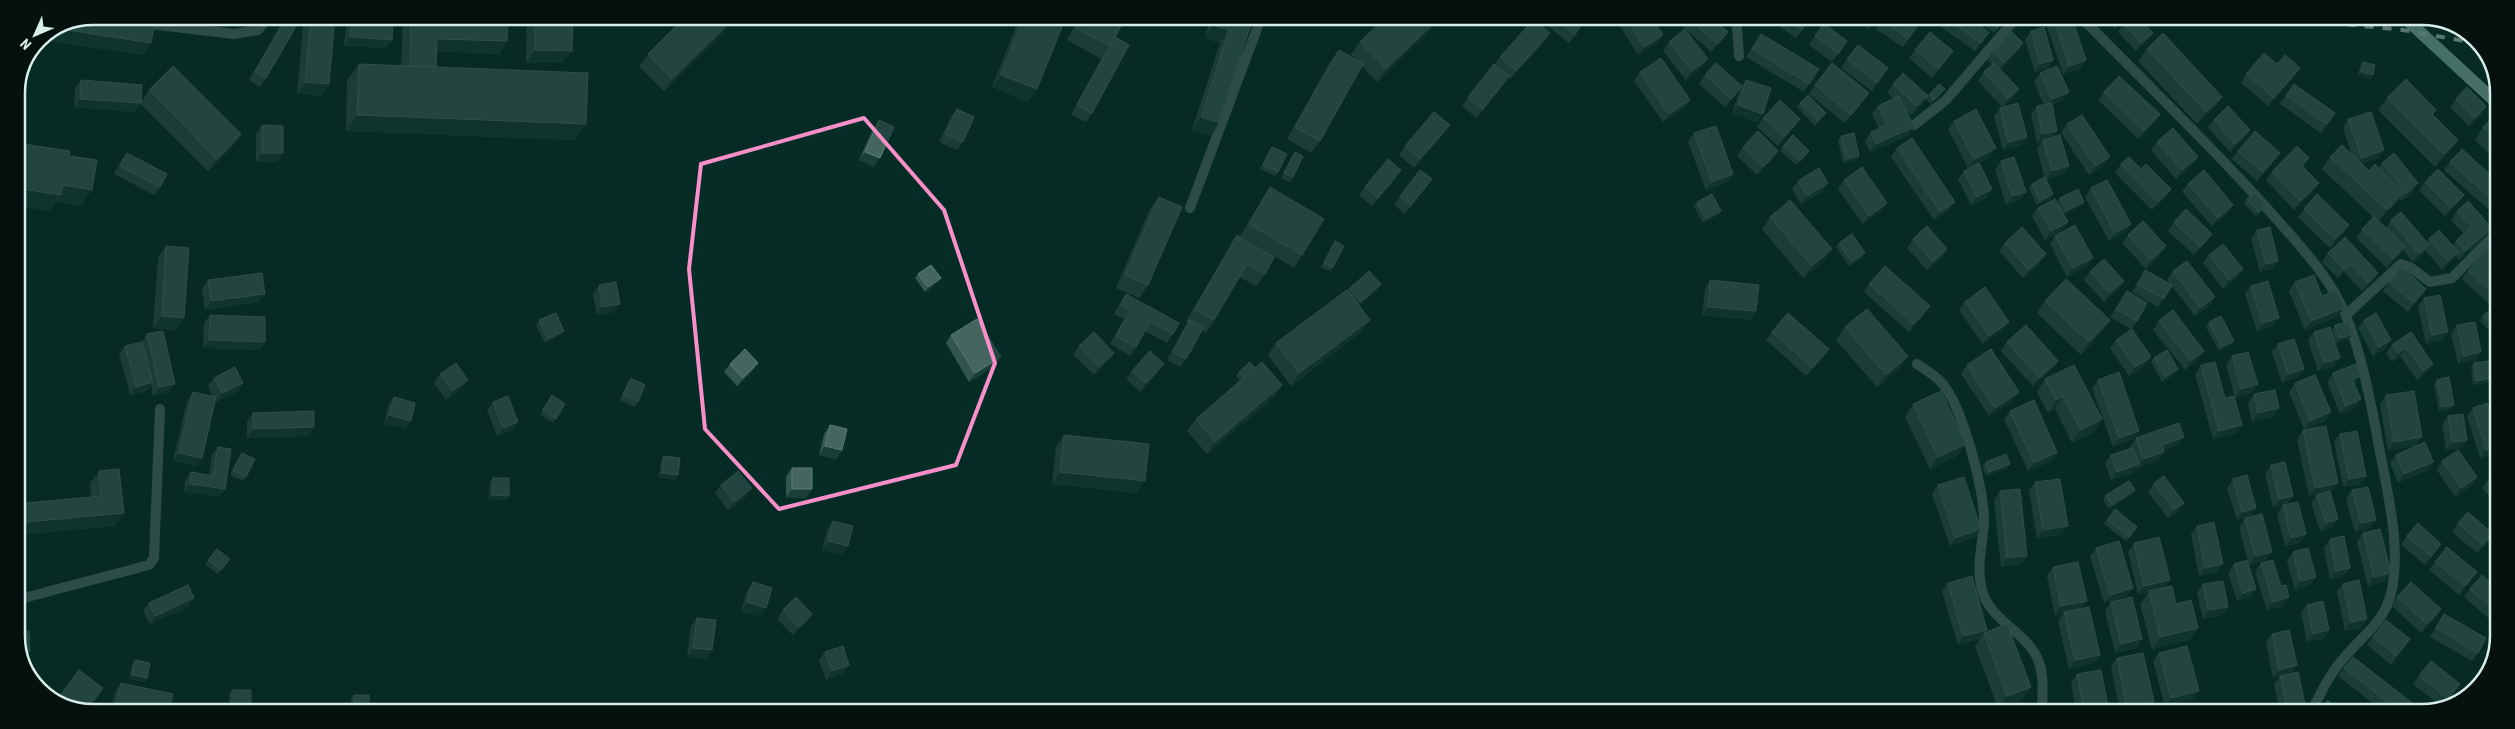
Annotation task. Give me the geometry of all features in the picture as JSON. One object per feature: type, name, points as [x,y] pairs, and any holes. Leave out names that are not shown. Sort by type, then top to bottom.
[{"type":"main road","points":[[2412,25],[2490,97]]},
{"type":"street","points":[[154,25],[234,34],[258,30],[262,25]]},
{"type":"street","points":[[1190,208],[1258,25]]},
{"type":"street","points":[[1737,25],[1739,56]]},
{"type":"street","points":[[1914,125],[1946,100],[2010,25]]},
{"type":"street","points":[[2089,25],[2280,222],[2311,258],[2346,315],[2371,407],[2386,482],[2393,526],[2393,570],[2390,597],[2384,612],[2343,659],[2329,678],[2315,704]]},
{"type":"street","points":[[2346,315],[2402,264],[2410,267],[2430,282],[2452,278],[2490,239]]},
{"type":"street","points":[[1917,364],[1940,380],[1953,401],[1966,432],[1984,518],[1978,566],[1979,580],[1984,596],[1990,606],[2024,640],[2038,658],[2042,673],[2042,704]]},
{"type":"street","points":[[25,598],[149,565],[154,558],[160,409]]},
{"type":"highlighted area","points":[[864,118],[944,210],[995,363],[956,465],[779,509],[705,429],[689,269],[701,164]]},
{"type":"building","points":[[93,25],[154,25],[151,43],[67,30]]},
{"type":"building","points":[[282,25],[297,25],[266,78],[255,72]]},
{"type":"building","points":[[310,25],[334,25],[329,84],[305,82]]},
{"type":"building","points":[[351,25],[393,25],[392,40],[350,37]]},
{"type":"building","points":[[411,25],[508,25],[507,41],[437,39],[436,67],[410,66]]},
{"type":"building","points":[[535,25],[573,25],[572,51],[535,50]]},
{"type":"building","points":[[677,25],[727,25],[672,79],[648,54]]},
{"type":"building","points":[[1021,25],[1063,25],[1037,89],[1001,75]]},
{"type":"building","points":[[1077,25],[1122,25],[1110,46],[1076,28]]},
{"type":"building","points":[[1213,25],[1251,25],[1219,123],[1201,117],[1229,30]]},
{"type":"building","points":[[1378,25],[1432,25],[1386,69],[1360,42]]},
{"type":"building","points":[[1529,25],[1541,25],[1550,33],[1516,71],[1500,57]]},
{"type":"building","points":[[1563,25],[1582,25],[1574,34]]},
{"type":"building","points":[[1630,25],[1657,25],[1663,35],[1644,47]]},
{"type":"building","points":[[1697,25],[1720,25],[1728,32],[1717,44]]},
{"type":"building","points":[[1795,25],[1805,25],[1802,30]]},
{"type":"building","points":[[1823,25],[1827,25],[1847,41],[1838,54],[1815,36]]},
{"type":"building","points":[[1889,25],[1918,25],[1908,39]]},
{"type":"building","points":[[1956,25],[1979,25],[1989,32],[1981,43]]},
{"type":"building","points":[[2055,25],[2074,25],[2086,60],[2069,66]]},
{"type":"building","points":[[2125,25],[2146,25],[2153,33],[2141,43]]},
{"type":"building","points":[[2044,27],[2053,60],[2040,64],[2031,31]]},
{"type":"building","points":[[1685,29],[1708,59],[1692,71],[1669,42]]},
{"type":"building","points":[[1930,32],[1953,51],[1938,69],[1915,50]]},
{"type":"building","points":[[2012,32],[2023,43],[2004,63],[1993,52]]},
{"type":"building","points":[[2163,33],[2222,97],[2206,112],[2147,49]]},
{"type":"building","points":[[1761,34],[1819,69],[1809,84],[1752,49]]},
{"type":"building","points":[[1115,37],[1129,45],[1092,113],[1077,105]]},
{"type":"building","points":[[1858,45],[1888,68],[1877,83],[1847,59]]},
{"type":"building","points":[[1339,50],[1363,64],[1320,141],[1295,127]]},
{"type":"building","points":[[2264,53],[2277,64],[2285,55],[2300,68],[2274,98],[2246,74]]},
{"type":"building","points":[[1661,58],[1690,100],[1669,114],[1640,72]]},
{"type":"building","points":[[2363,62],[2375,65],[2373,75],[2361,72]]},
{"type":"building","points":[[1716,63],[1742,86],[1731,99],[1705,75]]},
{"type":"building","points":[[1832,63],[1869,93],[1851,115],[1815,85]]},
{"type":"building","points":[[1994,63],[2019,89],[2008,99],[1984,72]]},
{"type":"building","points":[[359,64],[588,73],[586,124],[357,115]]},
{"type":"building","points":[[1494,64],[1509,76],[1483,109],[1468,97]]},
{"type":"building","points":[[173,66],[241,134],[217,159],[149,90]]},
{"type":"building","points":[[2057,66],[2069,92],[2052,99],[2040,73]]},
{"type":"building","points":[[1903,73],[1928,96],[1917,106],[1893,84]]},
{"type":"building","points":[[2119,76],[2160,114],[2144,131],[2104,92]]},
{"type":"building","points":[[2406,79],[2436,110],[2432,114],[2458,140],[2444,154],[2387,98]]},
{"type":"building","points":[[81,80],[142,85],[141,103],[80,99]]},
{"type":"building","points":[[1746,80],[1771,88],[1763,114],[1738,105]]},
{"type":"building","points":[[1939,84],[1945,89],[1934,100],[1929,95]]},
{"type":"building","points":[[2294,84],[2335,113],[2327,124],[2286,96]]},
{"type":"building","points":[[2467,87],[2486,106],[2475,118],[2456,99]]},
{"type":"building","points":[[1808,95],[1826,113],[1818,121],[1800,103]]},
{"type":"building","points":[[1899,96],[1914,127],[1876,144],[1871,132],[1887,125],[1878,106]]},
{"type":"building","points":[[1780,100],[1800,119],[1784,137],[1763,118]]},
{"type":"building","points":[[2018,103],[2027,137],[2008,142],[2000,108]]},
{"type":"building","points":[[2052,103],[2057,131],[2042,134],[2037,106]]},
{"type":"building","points":[[2228,106],[2250,130],[2235,144],[2214,120]]},
{"type":"building","points":[[957,109],[974,117],[963,142],[945,134]]},
{"type":"building","points":[[1976,109],[1996,148],[1974,159],[1954,121]]},
{"type":"building","points":[[1434,112],[1450,125],[1420,159],[1405,146]]},
{"type":"building","points":[[2371,112],[2384,150],[2362,158],[2348,119]]},
{"type":"building","points":[[2082,115],[2110,157],[2095,166],[2067,124]]},
{"type":"building","points":[[879,120],[894,127],[880,158],[865,152]]},
{"type":"building","points":[[2490,120],[2490,134],[2483,127]]},
{"type":"building","points":[[262,125],[283,126],[283,153],[262,153]]},
{"type":"building","points":[[1716,126],[1733,174],[1712,182],[1694,133]]},
{"type":"building","points":[[2173,128],[2198,157],[2182,170],[2157,142]]},
{"type":"building","points":[[1758,131],[1778,151],[1763,167],[1743,147]]},
{"type":"building","points":[[2255,131],[2280,153],[2263,172],[2238,151]]},
{"type":"building","points":[[1854,133],[1859,156],[1846,159],[1841,136]]},
{"type":"building","points":[[1793,135],[1809,151],[1800,161],[1783,146]]},
{"type":"building","points":[[2060,135],[2069,166],[2052,171],[2043,140]]},
{"type":"building","points":[[1912,138],[1955,202],[1940,212],[1897,148]]},
{"type":"building","points":[[25,144],[70,151],[69,156],[97,160],[92,190],[63,185],[61,195],[25,189]]},
{"type":"building","points":[[2342,145],[2369,171],[2375,164],[2404,192],[2387,210],[2330,157]]},
{"type":"building","points":[[2297,146],[2309,158],[2302,166],[2319,183],[2300,201],[2272,172]]},
{"type":"building","points":[[1272,147],[1287,154],[1278,172],[1263,165]]},
{"type":"building","points":[[2462,149],[2490,175],[2490,198],[2450,162]]},
{"type":"building","points":[[1295,152],[1303,156],[1293,177],[1284,173]]},
{"type":"building","points":[[127,153],[167,174],[160,187],[120,166]]},
{"type":"building","points":[[2394,153],[2418,183],[2407,193],[2382,163]]},
{"type":"building","points":[[2014,157],[2026,192],[2012,196],[2001,161]]},
{"type":"building","points":[[2129,157],[2141,169],[2146,164],[2171,189],[2158,202],[2121,164]]},
{"type":"building","points":[[1388,159],[1401,170],[1378,198],[1365,187]]},
{"type":"building","points":[[1979,163],[1992,189],[1977,197],[1964,171]]},
{"type":"building","points":[[1862,167],[1887,203],[1869,216],[1844,180]]},
{"type":"building","points":[[1819,168],[1828,183],[1807,196],[1798,181]]},
{"type":"building","points":[[2438,169],[2464,195],[2451,208],[2425,182]]},
{"type":"building","points":[[1420,170],[1432,179],[1411,205],[1400,196]]},
{"type":"building","points":[[2204,170],[2233,205],[2218,218],[2188,184]]},
{"type":"building","points":[[2045,177],[2053,194],[2040,201],[2032,184]]},
{"type":"building","points":[[2107,180],[2131,224],[2115,233],[2091,188]]},
{"type":"building","points":[[1270,187],[1324,219],[1302,255],[1249,224]]},
{"type":"building","points":[[2078,189],[2084,202],[2066,211],[2060,198]]},
{"type":"building","points":[[2254,193],[2266,205],[2259,212],[2247,199]]},
{"type":"building","points":[[1712,194],[1721,211],[1706,219],[1697,202]]},
{"type":"building","points":[[2317,194],[2349,225],[2335,239],[2304,209]]},
{"type":"building","points":[[1159,197],[1182,207],[1148,285],[1125,275]]},
{"type":"building","points":[[2055,199],[2068,222],[2051,231],[2038,208]]},
{"type":"building","points":[[1790,200],[1832,249],[1812,266],[1770,217]]},
{"type":"building","points":[[2468,201],[2490,226],[2490,230],[2465,251],[2456,241],[2471,227],[2457,211]]},
{"type":"building","points":[[2186,209],[2212,234],[2200,247],[2174,222]]},
{"type":"building","points":[[2401,212],[2429,245],[2419,254],[2391,220]]},
{"type":"building","points":[[2374,217],[2405,246],[2393,259],[2362,229]]},
{"type":"building","points":[[2143,221],[2166,246],[2151,260],[2128,235]]},
{"type":"building","points":[[2075,225],[2093,258],[2073,268],[2055,236]]},
{"type":"building","points":[[1927,226],[1947,249],[1933,262],[1913,239]]},
{"type":"building","points":[[2022,227],[2046,254],[2029,270],[2005,243]]},
{"type":"building","points":[[2270,227],[2278,261],[2266,264],[2257,230]]},
{"type":"building","points":[[2439,230],[2458,252],[2448,261],[2429,239]]},
{"type":"building","points":[[1852,234],[1865,253],[1852,262],[1839,243]]},
{"type":"building","points":[[1237,235],[1274,257],[1265,274],[1247,264],[1214,320],[1195,309]]},
{"type":"building","points":[[2345,237],[2378,273],[2368,283],[2350,264],[2344,270],[2328,253]]},
{"type":"building","points":[[1335,241],[1344,246],[1333,267],[1324,263]]},
{"type":"building","points":[[2223,244],[2243,269],[2229,280],[2209,255]]},
{"type":"building","points":[[166,246],[189,248],[184,318],[162,316]]},
{"type":"building","points":[[2490,246],[2490,272],[2488,274],[2490,276],[2490,291],[2468,271]]},
{"type":"building","points":[[2104,259],[2124,281],[2110,293],[2090,272]]},
{"type":"building","points":[[2187,261],[2215,297],[2200,308],[2173,271]]},
{"type":"building","points":[[931,265],[941,278],[928,287],[918,274]]},
{"type":"building","points":[[1885,266],[1930,306],[1914,324],[1869,284]]},
{"type":"building","points":[[2402,267],[2426,289],[2414,303],[2389,282]]},
{"type":"building","points":[[2145,270],[2172,285],[2164,299],[2138,284]]},
{"type":"building","points":[[1369,271],[1381,284],[1361,302],[1349,289]]},
{"type":"building","points":[[262,273],[265,294],[211,301],[208,280]]},
{"type":"building","points":[[2314,275],[2322,296],[2337,290],[2344,308],[2311,321],[2295,282]]},
{"type":"building","points":[[2066,279],[2110,320],[2089,342],[2045,301]]},
{"type":"building","points":[[1710,280],[1759,285],[1756,311],[1708,307]]},
{"type":"building","points":[[2268,281],[2279,318],[2262,323],[2251,286]]},
{"type":"building","points":[[616,282],[620,304],[602,307],[599,285]]},
{"type":"building","points":[[1985,287],[2009,322],[1989,336],[1965,302]]},
{"type":"building","points":[[1347,290],[1370,320],[1299,373],[1276,343]]},
{"type":"building","points":[[2127,291],[2147,303],[2137,321],[2116,309]]},
{"type":"building","points":[[1126,294],[1179,323],[1173,334],[1150,322],[1136,347],[1116,336],[1130,311],[1120,305]]},
{"type":"building","points":[[2440,295],[2448,332],[2432,335],[2424,298]]},
{"type":"building","points":[[1867,309],[1908,356],[1886,375],[1845,327]]},
{"type":"building","points":[[2173,310],[2204,351],[2190,361],[2159,321]]},
{"type":"building","points":[[2490,310],[2490,323],[2483,316]]},
{"type":"building","points":[[556,313],[564,331],[548,339],[539,320]]},
{"type":"building","points":[[1788,313],[1829,349],[1812,368],[1772,332]]},
{"type":"building","points":[[2376,313],[2391,340],[2379,347],[2364,320]]},
{"type":"building","points":[[210,315],[265,317],[265,342],[209,340]]},
{"type":"building","points":[[2221,316],[2234,341],[2222,347],[2209,322]]},
{"type":"building","points":[[977,319],[1001,357],[975,373],[951,335]]},
{"type":"building","points":[[1190,320],[1204,327],[1186,359],[1173,352]]},
{"type":"building","points":[[2349,322],[2352,335],[2339,338],[2335,325]]},
{"type":"building","points":[[2475,322],[2481,352],[2464,356],[2457,325]]},
{"type":"building","points":[[2026,325],[2058,361],[2039,378],[2007,342]]},
{"type":"building","points":[[2330,327],[2340,358],[2324,363],[2314,332]]},
{"type":"building","points":[[2132,329],[2151,357],[2135,367],[2116,340]]},
{"type":"building","points":[[163,331],[175,384],[159,387],[147,334]]},
{"type":"building","points":[[1094,332],[1114,353],[1099,367],[1079,346]]},
{"type":"building","points":[[2411,332],[2433,364],[2423,371],[2406,348],[2398,353],[2392,345]]},
{"type":"building","points":[[2294,339],[2304,369],[2288,374],[2278,344]]},
{"type":"building","points":[[142,342],[153,382],[136,387],[125,346]]},
{"type":"building","points":[[745,349],[758,363],[743,378],[730,364]]},
{"type":"building","points":[[1991,349],[2019,392],[1995,408],[1967,365]]},
{"type":"building","points":[[2167,350],[2178,369],[2165,377],[2154,358]]},
{"type":"building","points":[[1150,351],[1164,364],[1146,383],[1132,371]]},
{"type":"building","points":[[2248,352],[2258,384],[2241,389],[2232,356]]},
{"type":"building","points":[[2490,361],[2490,378],[2476,381],[2474,363]]},
{"type":"building","points":[[1250,362],[1255,368],[1244,378],[1239,372]]},
{"type":"building","points":[[1262,362],[1282,385],[1215,442],[1196,419]]},
{"type":"building","points":[[2215,362],[2225,398],[2234,396],[2242,425],[2219,431],[2201,365]]},
{"type":"building","points":[[456,363],[468,380],[452,391],[440,374]]},
{"type":"building","points":[[2356,364],[2361,376],[2352,379],[2361,399],[2346,406],[2333,373]]},
{"type":"building","points":[[2074,365],[2102,419],[2081,430],[2063,397],[2056,400],[2045,379]]},
{"type":"building","points":[[235,367],[243,383],[222,393],[214,378]]},
{"type":"building","points":[[2119,372],[2139,431],[2119,438],[2098,380]]},
{"type":"building","points":[[2315,375],[2331,412],[2310,421],[2295,383]]},
{"type":"building","points":[[2449,377],[2454,405],[2442,407],[2437,380]]},
{"type":"building","points":[[631,378],[645,385],[638,402],[623,395]]},
{"type":"building","points":[[2275,390],[2279,408],[2258,413],[2254,394]]},
{"type":"building","points":[[1941,391],[1966,444],[1938,457],[1913,404]]},
{"type":"building","points":[[2414,391],[2422,437],[2394,442],[2386,395]]},
{"type":"building","points":[[193,392],[216,397],[202,458],[179,453]]},
{"type":"building","points":[[552,395],[565,404],[556,419],[543,410]]},
{"type":"building","points":[[508,396],[518,422],[503,428],[493,402]]},
{"type":"building","points":[[394,397],[415,403],[411,421],[389,415]]},
{"type":"building","points":[[2034,400],[2057,452],[2034,463],[2010,411]]},
{"type":"building","points":[[2487,403],[2490,412],[2490,449],[2486,450],[2473,408]]},
{"type":"building","points":[[314,411],[314,427],[253,429],[253,413]]},
{"type":"building","points":[[2463,414],[2467,440],[2452,442],[2448,416]]},
{"type":"building","points":[[2179,423],[2184,437],[2162,445],[2164,452],[2143,459],[2136,438]]},
{"type":"building","points":[[830,425],[847,429],[842,450],[825,446]]},
{"type":"building","points":[[2326,426],[2338,483],[2315,488],[2303,430]]},
{"type":"building","points":[[2357,431],[2366,476],[2349,479],[2340,434]]},
{"type":"building","points":[[1064,435],[1149,444],[1145,481],[1060,472]]},
{"type":"building","points":[[2425,442],[2433,462],[2404,474],[2396,455]]},
{"type":"building","points":[[218,447],[231,449],[225,489],[190,484],[191,472],[213,476]]},
{"type":"building","points":[[2133,448],[2139,464],[2117,472],[2111,455]]},
{"type":"building","points":[[2458,450],[2477,477],[2461,488],[2442,461]]},
{"type":"building","points":[[242,453],[255,459],[246,477],[233,471]]},
{"type":"building","points":[[2006,454],[2010,464],[1989,472],[1986,462]]},
{"type":"building","points":[[664,456],[680,458],[678,475],[662,473]]},
{"type":"building","points":[[2285,462],[2293,496],[2279,499],[2271,465]]},
{"type":"building","points":[[792,468],[812,468],[812,489],[792,489]]},
{"type":"building","points":[[119,469],[124,513],[25,522],[25,503],[101,496],[99,471]]},
{"type":"building","points":[[738,471],[752,488],[734,502],[721,485]]},
{"type":"building","points":[[2247,475],[2256,508],[2242,512],[2233,479]]},
{"type":"building","points":[[2164,476],[2184,503],[2174,510],[2154,483]]},
{"type":"building","points":[[1964,477],[1981,529],[1955,538],[1938,485]]},
{"type":"building","points":[[493,478],[509,478],[509,496],[492,495]]},
{"type":"building","points":[[2060,479],[2068,526],[2043,530],[2035,482]]},
{"type":"building","points":[[2129,481],[2135,490],[2112,505],[2106,495]]},
{"type":"building","points":[[2368,487],[2376,520],[2361,523],[2352,490]]},
{"type":"building","points":[[2020,489],[2027,556],[2007,558],[2000,491]]},
{"type":"building","points":[[2330,491],[2338,519],[2326,523],[2317,495]]},
{"type":"building","points":[[2298,502],[2306,534],[2291,538],[2283,505]]},
{"type":"building","points":[[2115,509],[2137,527],[2129,537],[2107,520]]},
{"type":"building","points":[[2468,512],[2490,531],[2490,537],[2483,545],[2458,523]]},
{"type":"building","points":[[2262,514],[2272,552],[2255,556],[2245,518]]},
{"type":"building","points":[[833,521],[853,526],[848,546],[828,541]]},
{"type":"building","points":[[2214,522],[2223,564],[2205,568],[2197,526]]},
{"type":"building","points":[[2418,523],[2441,544],[2431,556],[2407,536]]},
{"type":"building","points":[[2380,529],[2391,573],[2374,577],[2363,533]]},
{"type":"building","points":[[2344,536],[2350,568],[2336,571],[2330,539]]},
{"type":"building","points":[[2159,537],[2170,580],[2144,586],[2134,543]]},
{"type":"building","points":[[2119,541],[2133,588],[2110,595],[2096,548]]},
{"type":"building","points":[[2447,547],[2477,572],[2465,586],[2435,562]]},
{"type":"building","points":[[2308,548],[2316,577],[2300,581],[2293,552]]},
{"type":"building","points":[[217,549],[230,559],[221,570],[208,560]]},
{"type":"building","points":[[2247,560],[2256,589],[2243,593],[2234,564]]},
{"type":"building","points":[[2273,560],[2281,586],[2286,585],[2289,597],[2273,602],[2261,563]]},
{"type":"building","points":[[2078,562],[2087,601],[2061,606],[2053,567]]},
{"type":"building","points":[[2482,575],[2490,582],[2490,606],[2470,589]]},
{"type":"building","points":[[1972,576],[1987,630],[1963,636],[1948,583]]},
{"type":"building","points":[[2359,580],[2367,619],[2351,622],[2343,584]]},
{"type":"building","points":[[2223,581],[2228,607],[2208,610],[2203,584]]},
{"type":"building","points":[[753,582],[772,588],[766,608],[747,602]]},
{"type":"building","points":[[2411,582],[2441,609],[2427,624],[2397,597]]},
{"type":"building","points":[[188,585],[194,598],[155,616],[149,603]]},
{"type":"building","points":[[2172,586],[2176,604],[2191,600],[2198,628],[2160,637],[2149,591]]},
{"type":"building","points":[[796,597],[812,614],[799,627],[783,610]]},
{"type":"building","points":[[2132,597],[2142,639],[2121,644],[2111,602]]},
{"type":"building","points":[[2323,601],[2329,630],[2313,634],[2307,605]]},
{"type":"building","points":[[2089,607],[2100,655],[2075,660],[2064,612]]},
{"type":"building","points":[[2444,614],[2486,638],[2478,653],[2436,628]]},
{"type":"building","points":[[697,618],[716,620],[712,650],[693,648]]},
{"type":"building","points":[[2386,620],[2410,639],[2396,656],[2373,637]]},
{"type":"building","points":[[2007,624],[2031,687],[2007,696],[1984,633]]},
{"type":"building","points":[[2289,630],[2297,665],[2279,670],[2272,634]]},
{"type":"building","points":[[25,631],[29,631],[30,651],[26,649]]},
{"type":"building","points":[[843,646],[849,665],[832,671],[825,652]]},
{"type":"building","points":[[2187,646],[2199,691],[2171,698],[2159,653]]},
{"type":"building","points":[[2143,653],[2154,702],[2126,704],[2117,658]]},
{"type":"building","points":[[2353,657],[2414,704],[2390,704],[2344,668]]},
{"type":"building","points":[[135,660],[150,663],[147,678],[132,675]]},
{"type":"building","points":[[2431,661],[2460,684],[2447,699],[2419,676]]},
{"type":"building","points":[[79,670],[103,688],[91,704],[75,702],[60,696]]},
{"type":"building","points":[[2101,670],[2108,704],[2083,704],[2077,674]]},
{"type":"building","points":[[2298,672],[2305,704],[2286,704],[2280,676]]},
{"type":"building","points":[[121,683],[173,694],[170,704],[116,704]]},
{"type":"building","points":[[232,690],[251,690],[251,704],[232,704]]},
{"type":"building","points":[[354,695],[369,695],[369,704],[354,704]]},
{"type":"railway","points":[[2353,25],[2403,30],[2465,41]]}]
